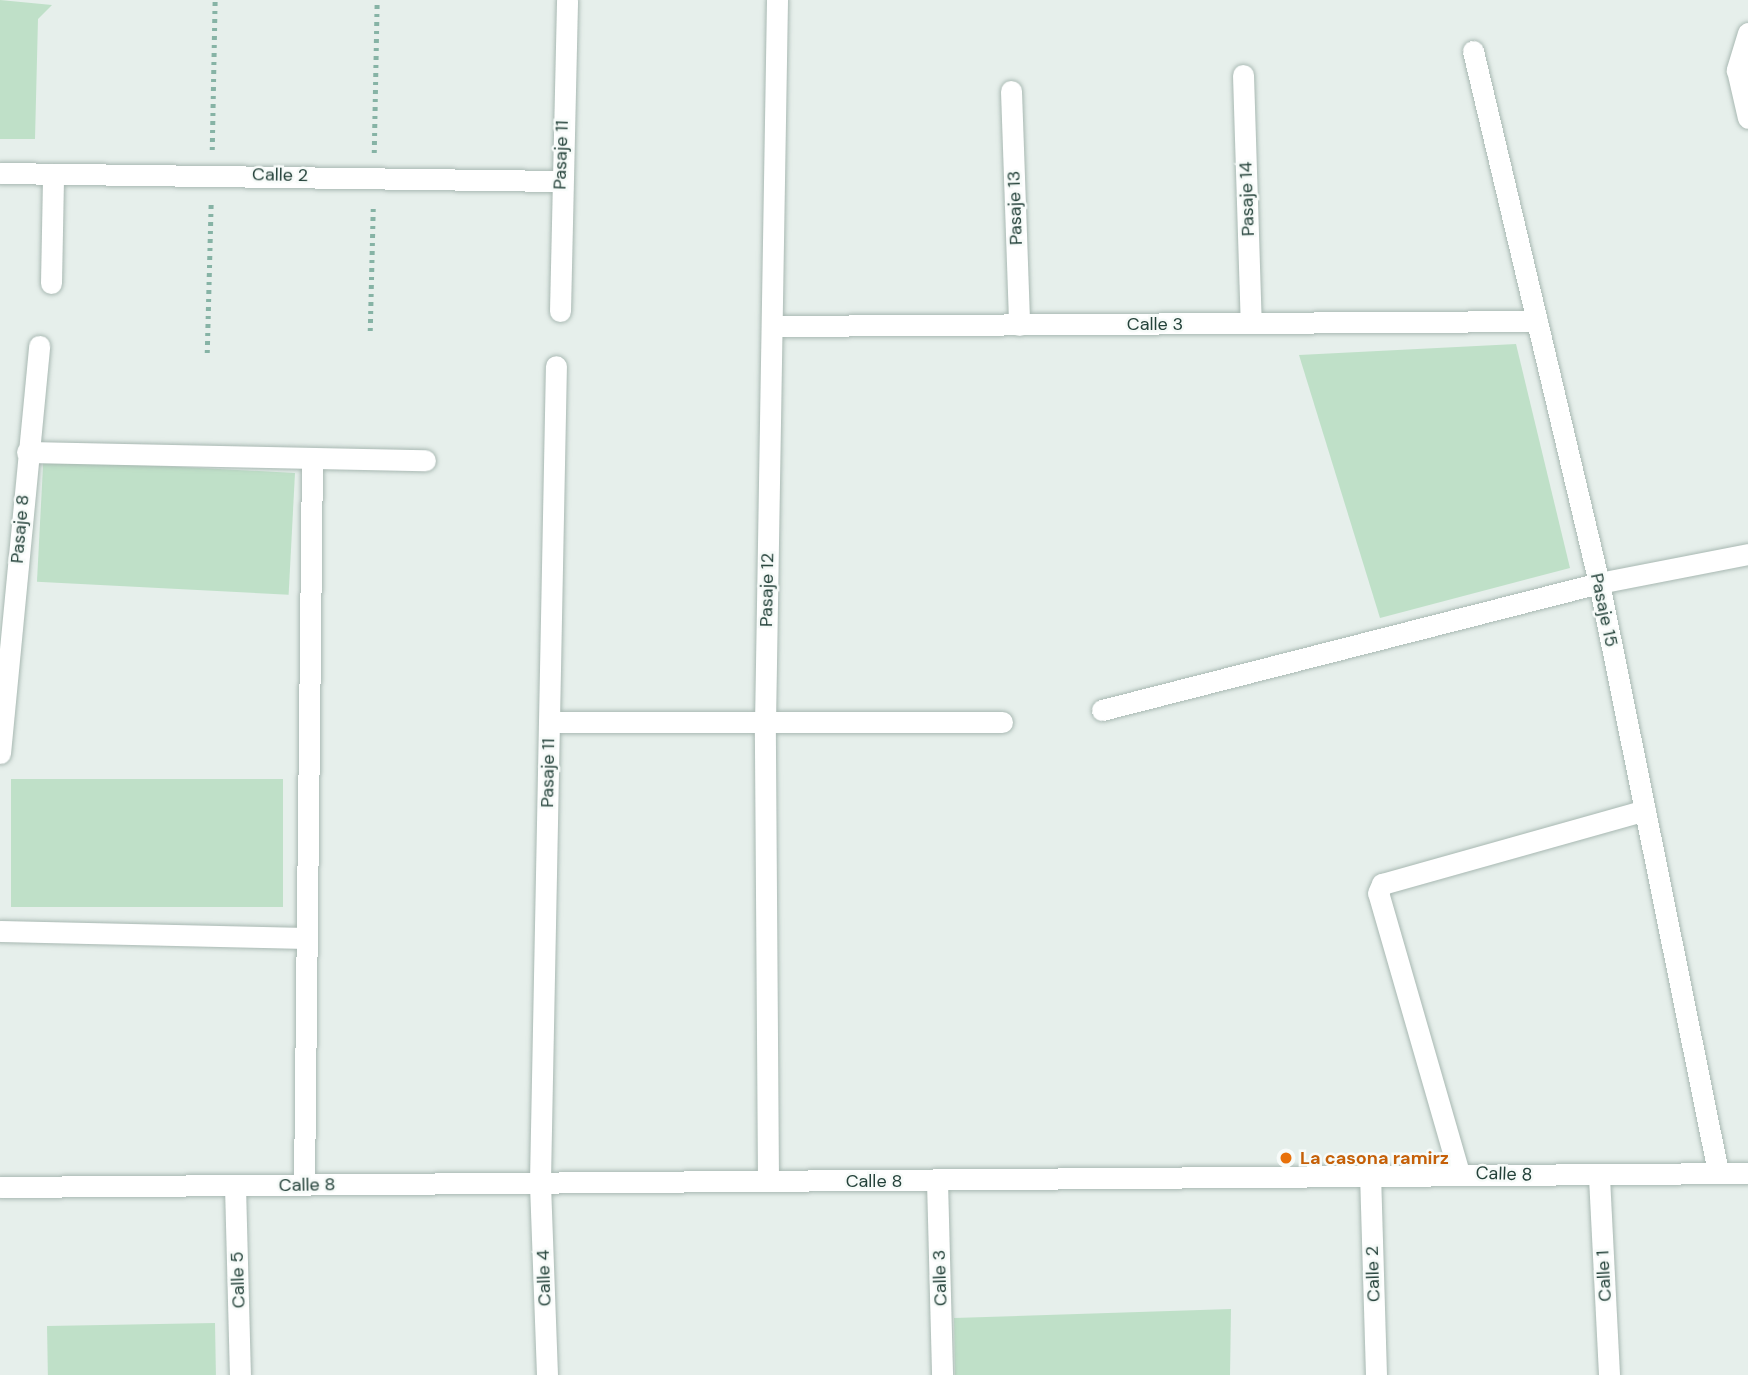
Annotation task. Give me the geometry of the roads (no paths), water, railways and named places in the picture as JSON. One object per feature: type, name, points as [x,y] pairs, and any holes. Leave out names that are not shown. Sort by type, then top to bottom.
[{"type":"street","name":"Pasaje 11","points":[[560,311],[560,181],[567,0]]},
{"type":"street","name":"Pasaje 12","points":[[768,1181],[765,724],[777,0]]},
{"type":"street","points":[[1748,33],[1737,70],[1748,118]]},
{"type":"street","name":"Pasaje 15","points":[[1473,51],[1599,583],[1718,1172]]},
{"type":"street","name":"Pasaje 14","points":[[1243,75],[1251,324]]},
{"type":"street","name":"Pasaje 13","points":[[1011,91],[1019,325]]},
{"type":"street","name":"Calle 2","points":[[0,173],[560,181]]},
{"type":"street","points":[[51,283],[53,174]]},
{"type":"street","name":"Calle 3","points":[[772,326],[1537,321]]},
{"type":"street","name":"Pasaje 8","points":[[0,753],[39,346]]},
{"type":"street","name":"Pasaje 11","points":[[540,1181],[556,366]]},
{"type":"street","points":[[27,452],[425,460]]},
{"type":"street","points":[[304,1185],[312,458]]},
{"type":"street","points":[[1101,710],[1599,583],[1748,554]]},
{"type":"street","points":[[550,722],[1002,722]]},
{"type":"street","points":[[1459,1173],[1378,892],[1382,884],[1645,810]]},
{"type":"street","points":[[0,931],[307,938]]},
{"type":"street","name":"Calle 2","points":[[1370,1173],[1376,1375]]},
{"type":"street","name":"Calle 8","points":[[0,1187],[540,1181],[937,1181],[1370,1173],[1599,1177],[1748,1173]]},
{"type":"street","name":"Calle 1","points":[[1599,1177],[1609,1375]]},
{"type":"street","name":"Calle 4","points":[[540,1181],[547,1375]]},
{"type":"street","name":"Calle 3","points":[[937,1181],[942,1375]]},
{"type":"street","name":"Calle 5","points":[[235,1185],[240,1375]]},
{"type":"place","name":"La casona ramirz","points":[[1286,1158]]}]
